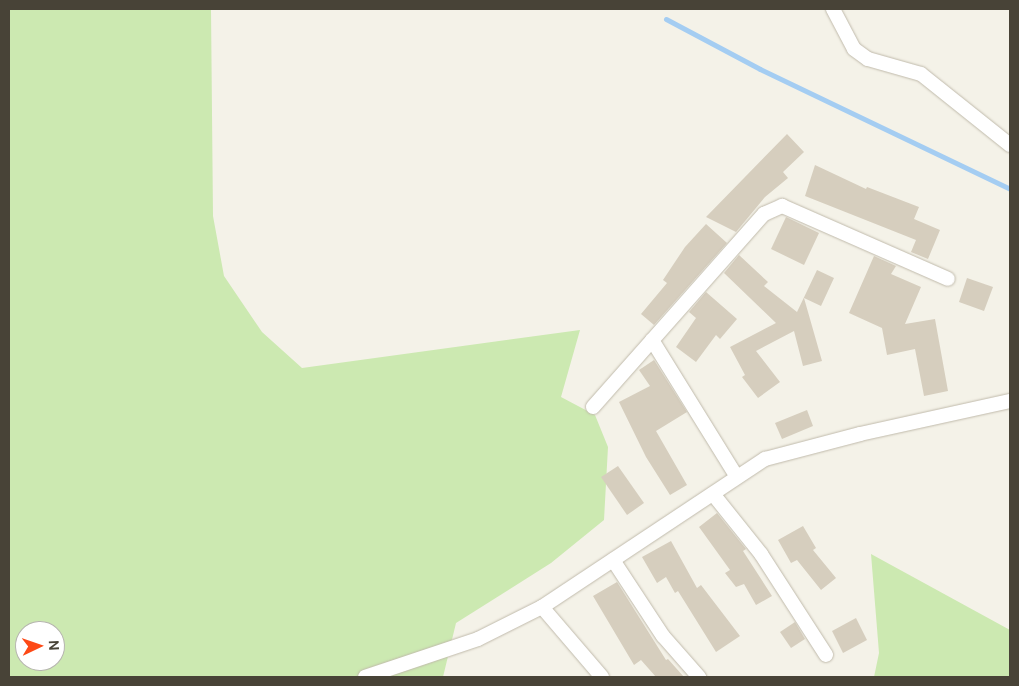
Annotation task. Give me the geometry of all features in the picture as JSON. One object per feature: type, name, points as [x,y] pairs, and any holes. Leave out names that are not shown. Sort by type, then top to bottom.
[{"type":"street","points":[[833,9],[843,33],[854,49],[868,59],[921,74],[1010,145]]},
{"type":"street","points":[[592,407],[764,214],[782,206],[948,278]]},
{"type":"street","points":[[652,340],[738,477]]},
{"type":"street","points":[[365,677],[478,639],[542,607],[765,459],[860,434],[1010,401]]},
{"type":"street","points":[[713,494],[761,554],[826,655]]},
{"type":"street","points":[[613,560],[663,636],[698,677]]},
{"type":"street","points":[[542,607],[602,677]]},
{"type":"green space","points":[[9,9],[211,9],[213,216],[224,276],[262,332],[302,368],[580,330],[561,397],[595,415],[608,447],[604,520],[551,563],[456,623],[443,677],[9,677]]},
{"type":"green space","points":[[871,554],[1010,630],[1010,677],[874,677],[879,653]]},
{"type":"building","points":[[787,134],[804,152],[783,172],[788,178],[765,197],[736,232],[706,217]]},
{"type":"building","points":[[815,165],[866,189],[867,187],[919,207],[914,219],[940,230],[928,259],[911,252],[916,240],[805,196]]},
{"type":"building","points":[[786,217],[819,233],[804,265],[771,249]]},
{"type":"building","points":[[706,224],[727,243],[654,325],[641,314],[667,283],[663,280],[685,247]]},
{"type":"building","points":[[739,255],[768,282],[764,286],[797,312],[817,270],[834,278],[821,306],[804,298],[822,361],[803,366],[794,331],[756,351],[780,382],[758,398],[742,377],[745,375],[730,347],[776,323],[724,273]]},
{"type":"building","points":[[874,256],[896,266],[891,274],[921,287],[905,324],[935,319],[948,391],[924,396],[915,349],[887,355],[882,328],[849,313]]},
{"type":"building","points":[[967,278],[993,287],[984,311],[959,302]]},
{"type":"building","points":[[706,292],[737,319],[720,339],[716,335],[696,362],[676,347],[696,318],[689,312]]},
{"type":"building","points":[[654,360],[687,412],[656,431],[687,485],[670,495],[646,457],[619,402],[650,386],[639,370]]},
{"type":"building","points":[[807,410],[813,426],[782,439],[775,423]]},
{"type":"building","points":[[618,466],[644,503],[627,515],[601,477]]},
{"type":"building","points":[[717,513],[746,549],[743,551],[772,596],[756,605],[744,584],[736,587],[725,573],[730,570],[699,527]]},
{"type":"building","points":[[803,526],[816,548],[813,550],[836,578],[821,590],[797,560],[791,563],[778,540]]},
{"type":"building","points":[[671,541],[697,588],[701,585],[740,636],[716,652],[678,591],[675,593],[666,577],[657,583],[642,557]]},
{"type":"building","points":[[617,582],[666,660],[668,659],[684,677],[656,677],[641,660],[634,665],[593,596]]},
{"type":"building","points":[[856,618],[867,640],[843,653],[832,631]]},
{"type":"building","points":[[795,622],[805,639],[791,648],[780,632]]},
{"type":"waterway","points":[[666,19],[760,69],[1010,189]]}]
